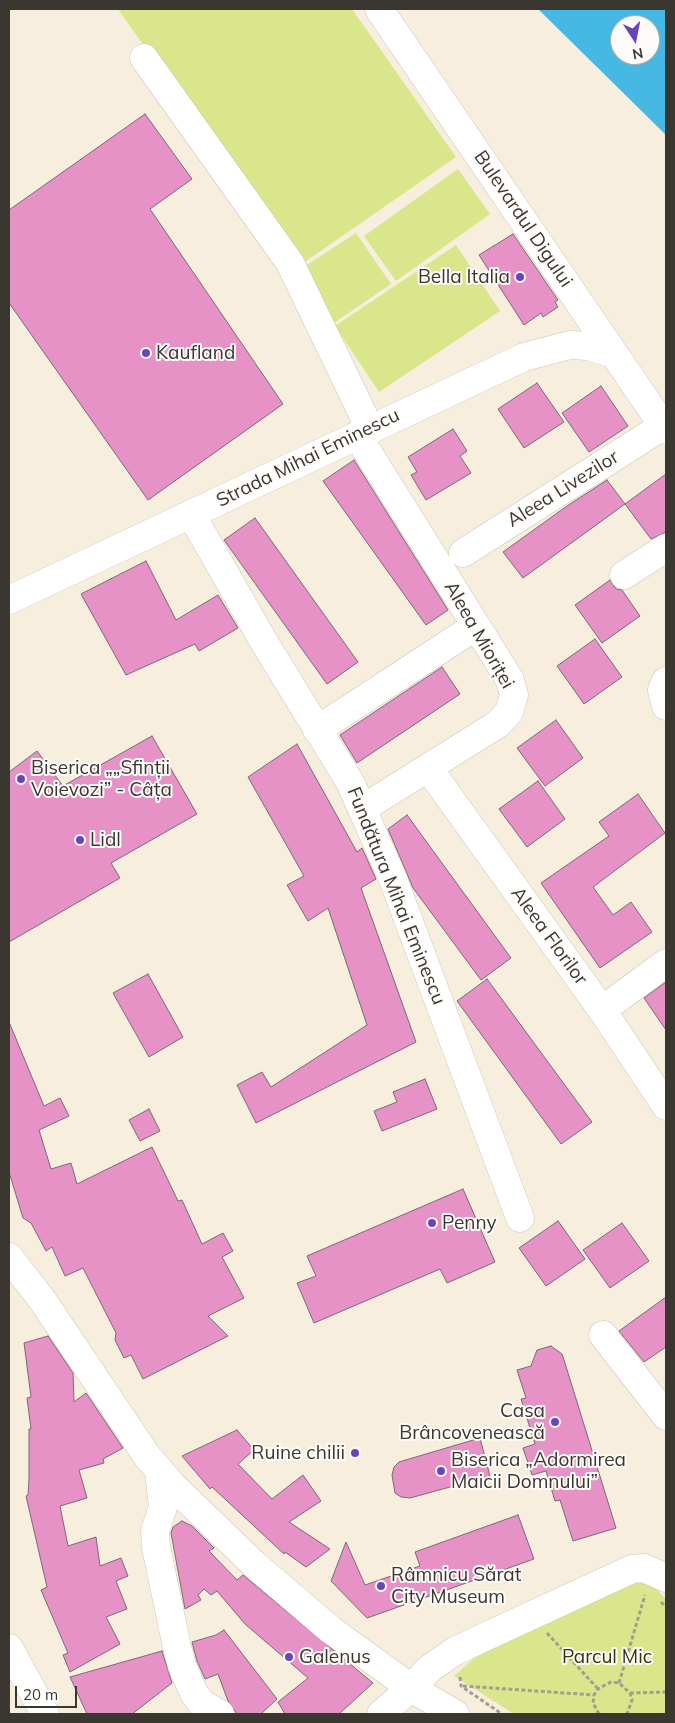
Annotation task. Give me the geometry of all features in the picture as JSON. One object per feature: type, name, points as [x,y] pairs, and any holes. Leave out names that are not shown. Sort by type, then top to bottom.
[{"type":"street","name":"Bulevardul Digului","points":[[379,9],[665,428]]},
{"type":"street","name":"Aleea Mioriței","points":[[144,58],[290,263],[363,432],[476,626],[510,680],[514,695],[509,712],[498,724],[430,769],[362,809]]},
{"type":"street","name":"Strada Mihai Eminescu","points":[[9,600],[490,371],[547,350],[570,345],[588,346],[614,354]]},
{"type":"street","name":"Aleea Livezilor","points":[[463,553],[665,428]]},
{"type":"street","name":"Fundătura Mihai Eminescu","points":[[191,514],[317,730],[350,782],[393,879],[520,1218]]},
{"type":"street","points":[[624,575],[666,548]]},
{"type":"street","points":[[317,730],[476,626]]},
{"type":"street","points":[[666,681],[662,690],[666,706]]},
{"type":"street","name":"Aleea Florilor","points":[[430,769],[602,1010],[666,1106]]},
{"type":"street","points":[[602,1010],[666,963]]},
{"type":"street","points":[[9,1257],[43,1301],[159,1472],[218,1531],[292,1598],[331,1630],[420,1679],[455,1714]]},
{"type":"street","points":[[603,1335],[666,1416]]},
{"type":"street","points":[[159,1472],[163,1507],[155,1531],[156,1547],[177,1647],[182,1666],[194,1693],[201,1702],[220,1714]]},
{"type":"street","points":[[381,1714],[455,1651],[632,1569],[644,1568],[656,1583]]},
{"type":"street","points":[[9,1648],[45,1714]]},
{"type":"path","points":[[619,1683],[656,1583]]},
{"type":"path","points":[[533,1614],[598,1689]]},
{"type":"path","points":[[462,1673],[460,1677],[461,1686],[502,1714]]},
{"type":"path","points":[[420,1679],[461,1686],[594,1695]]},
{"type":"path","points":[[599,1714],[593,1703],[594,1695],[598,1689],[611,1682],[619,1683],[630,1693],[632,1700],[627,1714]]},
{"type":"path","points":[[630,1693],[666,1692]]},
{"type":"green space","points":[[118,9],[352,9],[456,157],[299,266]]},
{"type":"green space","points":[[458,169],[490,214],[396,281],[364,236]]},
{"type":"green space","points":[[356,233],[391,284],[331,325],[299,270]]},
{"type":"green space","points":[[456,245],[500,311],[379,392],[335,326]]},
{"type":"green space","name":"Parcul Mic","points":[[644,1577],[666,1599],[666,1714],[514,1714],[454,1676],[489,1645]]},
{"type":"water","points":[[538,9],[666,9],[666,135]]},
{"type":"building","name":"Kaufland","points":[[145,114],[192,179],[150,209],[283,404],[148,500],[9,303],[9,210]]},
{"type":"building","name":"Bella Italia","points":[[513,234],[558,300],[555,302],[558,307],[543,317],[541,313],[524,325],[479,255]]},
{"type":"building","points":[[537,383],[564,422],[524,448],[498,409]]},
{"type":"building","points":[[601,386],[628,426],[589,452],[562,413]]},
{"type":"building","points":[[453,429],[467,451],[460,456],[471,473],[426,500],[411,475],[417,472],[408,457]]},
{"type":"building","points":[[354,460],[448,610],[426,625],[323,481]]},
{"type":"building","points":[[666,474],[666,532],[651,539],[625,504]]},
{"type":"building","points":[[607,480],[625,504],[523,578],[503,552]]},
{"type":"building","points":[[255,518],[358,662],[327,684],[224,540]]},
{"type":"building","points":[[146,561],[176,620],[218,595],[238,628],[199,651],[195,644],[126,675],[81,594]]},
{"type":"building","points":[[610,580],[616,589],[622,590],[640,616],[602,643],[575,605]]},
{"type":"building","points":[[595,639],[622,677],[584,704],[557,666]]},
{"type":"building","points":[[442,667],[460,694],[357,763],[340,735]]},
{"type":"building","points":[[556,720],[583,758],[545,786],[517,748]]},
{"type":"building","name":"Lidl","points":[[152,736],[197,814],[111,863],[120,878],[9,942],[9,772],[37,751],[63,786]]},
{"type":"building","points":[[297,744],[357,852],[362,848],[376,879],[361,888],[416,1042],[256,1123],[237,1085],[262,1072],[271,1087],[367,1025],[328,908],[308,921],[287,885],[304,876],[248,777]]},
{"type":"building","points":[[538,781],[565,819],[527,847],[499,809]]},
{"type":"building","points":[[638,794],[665,833],[593,887],[613,915],[631,902],[652,932],[600,968],[541,883],[609,836],[599,822]]},
{"type":"building","points":[[407,815],[511,958],[481,980],[413,888],[388,829]]},
{"type":"building","points":[[148,974],[183,1037],[149,1057],[113,993]]},
{"type":"building","points":[[487,979],[592,1122],[561,1144],[457,1001]]},
{"type":"building","points":[[666,982],[666,1030],[644,998]]},
{"type":"building","points":[[9,1022],[44,1106],[60,1098],[69,1116],[39,1130],[51,1169],[71,1163],[77,1184],[152,1147],[178,1201],[182,1200],[202,1244],[223,1233],[233,1251],[222,1257],[244,1298],[208,1316],[228,1336],[143,1379],[131,1355],[124,1358],[115,1340],[116,1333],[83,1268],[65,1276],[52,1247],[46,1251],[31,1223],[23,1218],[9,1172]]},
{"type":"building","points":[[425,1079],[437,1109],[382,1131],[374,1111],[397,1102],[393,1092]]},
{"type":"building","points":[[149,1109],[160,1131],[140,1141],[129,1120]]},
{"type":"building","name":"Penny","points":[[463,1189],[495,1262],[447,1283],[440,1269],[314,1323],[297,1283],[316,1276],[307,1256]]},
{"type":"building","points":[[558,1221],[585,1259],[546,1286],[519,1248]]},
{"type":"building","points":[[622,1223],[649,1261],[610,1288],[583,1250]]},
{"type":"building","points":[[666,1297],[666,1347],[644,1362],[619,1331]]},
{"type":"building","points":[[48,1336],[73,1373],[74,1402],[86,1393],[123,1448],[103,1459],[104,1463],[79,1470],[87,1498],[60,1506],[68,1546],[96,1537],[100,1566],[121,1558],[128,1576],[116,1581],[127,1609],[106,1617],[120,1644],[70,1672],[63,1655],[68,1653],[41,1590],[47,1587],[26,1496],[28,1495],[29,1479],[29,1429],[31,1429],[27,1398],[31,1397],[24,1343]]},
{"type":"building","name":"Casa Brâncovenească","points":[[551,1346],[562,1354],[616,1528],[573,1541],[560,1500],[555,1501],[546,1471],[532,1475],[523,1448],[535,1444],[521,1399],[526,1398],[517,1370],[531,1366],[537,1350]]},
{"type":"building","points":[[237,1430],[254,1450],[238,1464],[272,1499],[303,1475],[321,1501],[289,1522],[330,1549],[306,1567],[285,1552],[284,1554],[212,1487],[210,1489],[182,1456]]},
{"type":"building","name":"Biserica „Adormirea Maicii Domnului”","points":[[480,1438],[490,1476],[410,1498],[401,1497],[395,1493],[392,1475],[394,1467],[399,1462]]},
{"type":"building","points":[[518,1515],[534,1559],[367,1618],[331,1581],[346,1542],[365,1585],[420,1566],[415,1552]]},
{"type":"building","points":[[182,1521],[192,1526],[214,1548],[209,1551],[237,1580],[243,1575],[373,1683],[339,1714],[285,1714],[278,1702],[308,1678],[245,1624],[217,1591],[211,1595],[204,1589],[198,1595],[201,1600],[185,1609],[171,1533],[173,1527]]},
{"type":"building","points":[[224,1630],[277,1699],[261,1714],[237,1714],[228,1701],[218,1674],[205,1679],[197,1661],[192,1642],[216,1635]]},
{"type":"building","points":[[162,1651],[172,1683],[132,1714],[87,1714],[70,1677]]},
{"type":"place","name":"Bella Italia","points":[[520,277]]},
{"type":"place","name":"Kaufland","points":[[146,353]]},
{"type":"place","name":"Biserica „„Sfinții Voievozi” - Câța","points":[[21,779]]},
{"type":"place","name":"Lidl","points":[[80,840]]},
{"type":"place","name":"Penny","points":[[432,1223]]},
{"type":"place","name":"Casa Brâncovenească","points":[[555,1422]]},
{"type":"place","name":"Ruine chilii","points":[[355,1453]]},
{"type":"place","name":"Biserica „Adormirea Maicii Domnului”","points":[[441,1471]]},
{"type":"place","name":"Râmnicu Sărat City Museum","points":[[381,1586]]},
{"type":"place","name":"Galenus","points":[[289,1657]]}]
